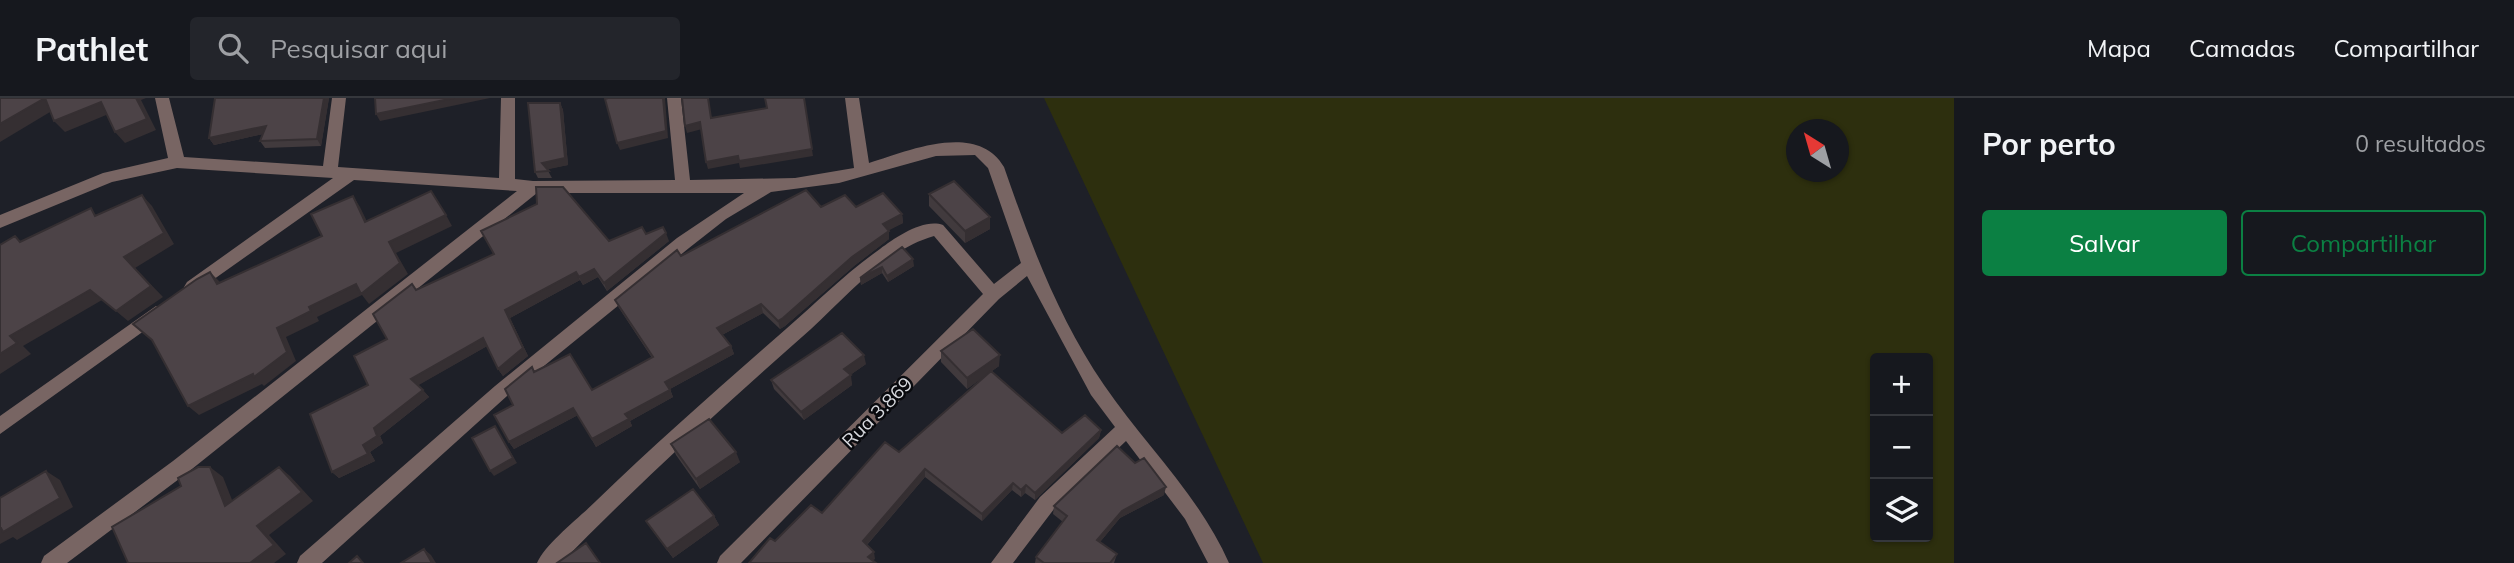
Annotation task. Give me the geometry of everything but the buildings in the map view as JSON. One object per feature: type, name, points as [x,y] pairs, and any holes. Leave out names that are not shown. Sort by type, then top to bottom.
[{"type":"street","points":[[162,98],[177,162]]},
{"type":"street","points":[[330,172],[339,98]]},
{"type":"street","points":[[507,184],[508,98]]},
{"type":"street","points":[[674,98],[683,185]]},
{"type":"street","points":[[852,98],[862,172]]},
{"type":"street","points":[[0,222],[109,177],[177,162],[533,188],[769,185],[822,181],[943,149],[982,151],[990,156],[996,167],[1030,265],[1086,371],[1192,513],[1219,563]]},
{"type":"street","points":[[0,426],[350,174]]},
{"type":"street","points":[[307,563],[501,391],[683,243],[731,208],[769,185]]},
{"type":"street","points":[[51,563],[180,467],[533,188]]},
{"type":"street","points":[[547,563],[635,474],[853,281],[897,247],[925,231],[937,229],[993,294]]},
{"type":"street","name":"Rua 3.869","points":[[727,563],[993,294],[1030,265]]},
{"type":"street","points":[[1001,563],[1047,503],[1126,428]]},
{"type":"green space","points":[[1044,98],[1954,98],[1954,563],[1263,563]]}]
